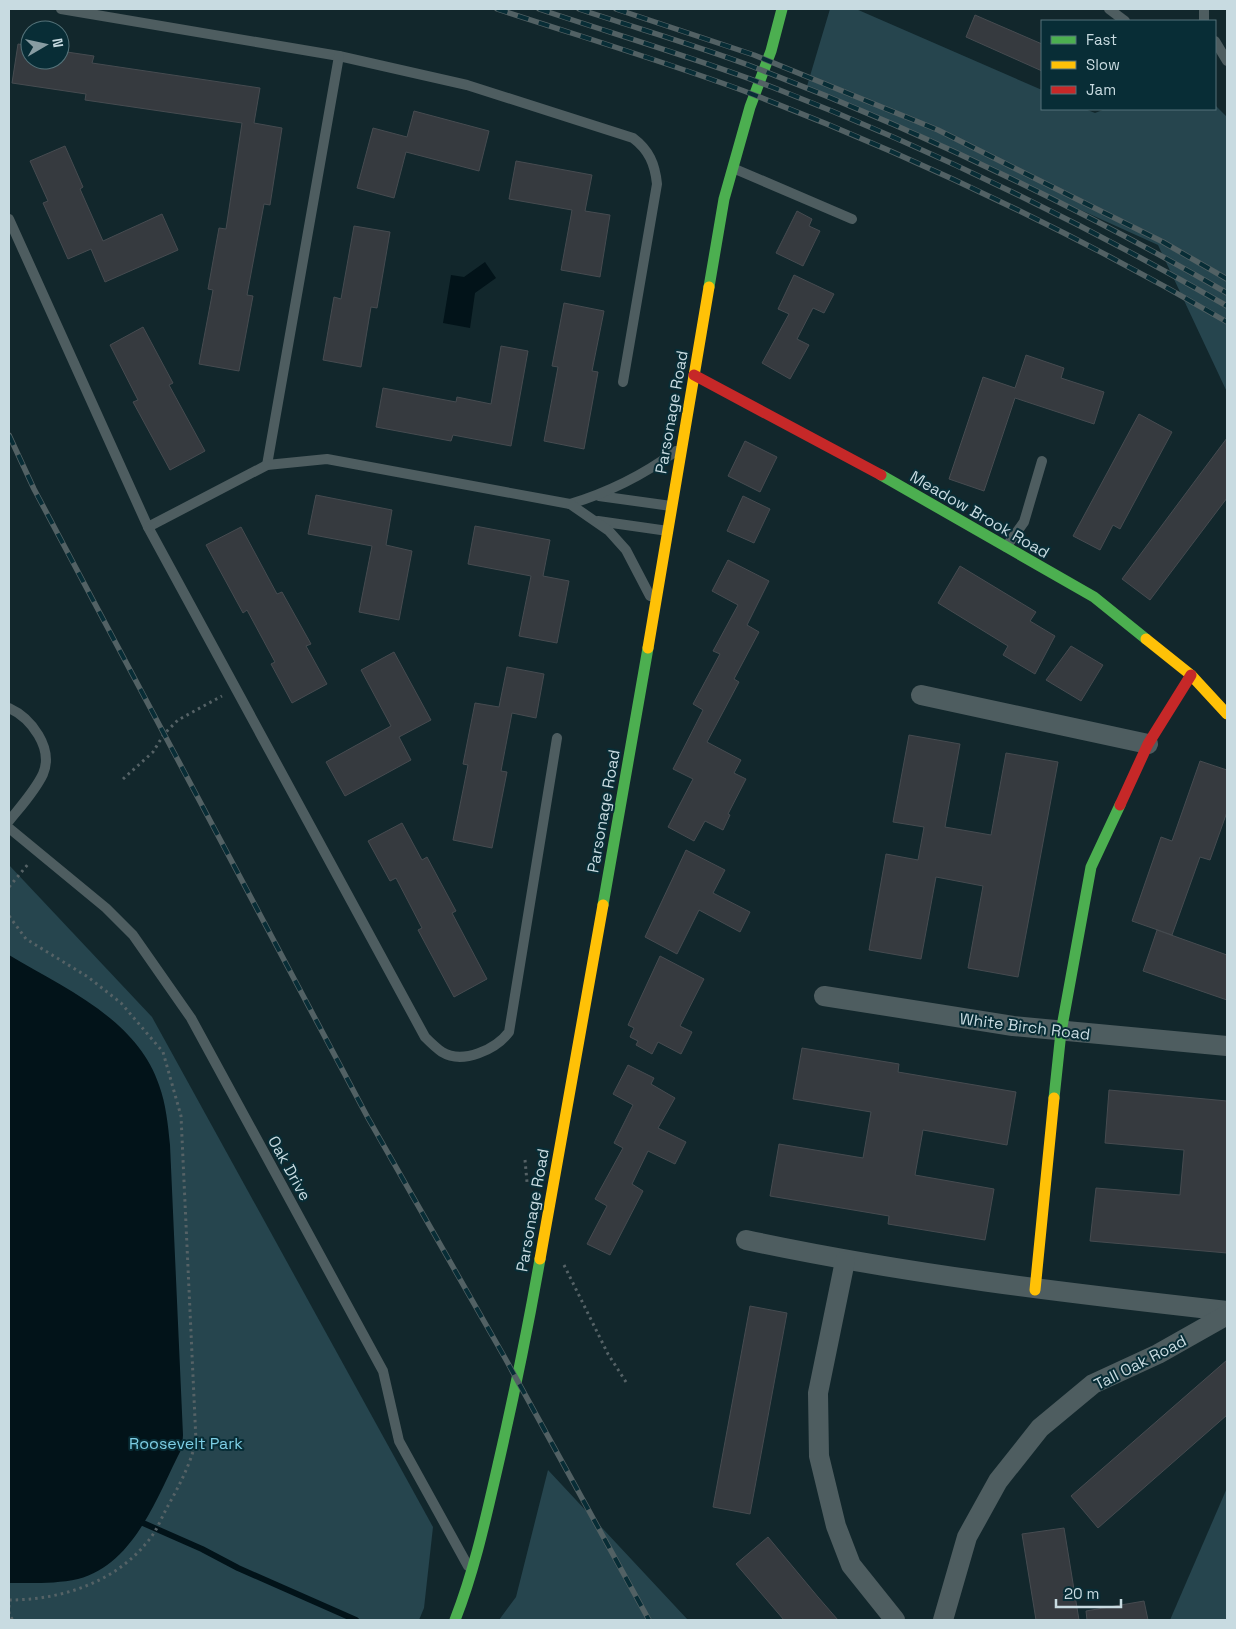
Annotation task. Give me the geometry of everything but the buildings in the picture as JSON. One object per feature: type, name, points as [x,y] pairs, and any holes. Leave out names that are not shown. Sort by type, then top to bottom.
[{"type":"street","name":"Parsonage Road","points":[[455,1620],[472,1572],[521,1368],[655,608],[724,199],[750,107],[771,51],[782,9]]},
{"type":"street","name":"Meadow Brook Road","points":[[694,375],[845,455],[1005,548],[1094,597],[1192,674],[1227,714]]},
{"type":"street","points":[[1035,1290],[1061,1032],[1091,867],[1148,744],[1192,674]]},
{"type":"street","points":[[921,695],[1148,744]]},
{"type":"street","name":"White Birch Road","points":[[824,996],[1061,1032],[1227,1046]]},
{"type":"street","name":"Tall Oak Road","points":[[746,1240],[845,1262],[1035,1290],[1227,1312]]},
{"type":"street","points":[[845,1262],[818,1393],[819,1456],[836,1526],[851,1565],[895,1620]]},
{"type":"street","name":"Tall Oak Road","points":[[943,1620],[967,1537],[998,1481],[1040,1428],[1094,1384],[1158,1354],[1227,1315]]},
{"type":"lane","points":[[61,9],[339,56],[467,85],[633,138],[643,146],[655,169],[656,199],[623,382]]},
{"type":"lane","points":[[1109,9],[1124,20]]},
{"type":"lane","points":[[1216,44],[1227,61]]},
{"type":"lane","points":[[267,465],[339,56]]},
{"type":"lane","points":[[732,168],[852,219]]},
{"type":"lane","points":[[9,219],[148,527],[425,1037],[443,1053],[461,1056],[478,1054],[501,1043],[509,1032],[558,738]]},
{"type":"lane","points":[[570,504],[597,496],[645,473],[682,447]]},
{"type":"lane","points":[[148,527],[267,465],[327,459],[570,504],[609,531],[626,550],[655,608]]},
{"type":"lane","points":[[1005,548],[1024,522],[1042,461]]},
{"type":"lane","points":[[597,496],[672,506]]},
{"type":"lane","points":[[594,521],[668,531]]},
{"type":"lane","points":[[9,708],[31,725],[40,737],[44,754],[44,773],[9,821]]},
{"type":"lane","name":"Oak Drive","points":[[9,828],[106,908],[133,935],[191,1018],[383,1370],[399,1441],[472,1572]]},
{"type":"path","points":[[123,779],[153,752],[164,734],[178,720],[236,688]]},
{"type":"path","points":[[9,887],[38,853]]},
{"type":"path","points":[[9,916],[26,939],[88,977],[122,1003],[163,1052],[181,1116],[196,1441],[191,1462],[179,1487],[150,1540],[137,1554],[112,1574],[83,1588],[30,1600],[9,1600]]},
{"type":"path","points":[[525,1160],[528,1187]]},
{"type":"path","points":[[563,1263],[608,1354],[626,1382]]},
{"type":"path","points":[[9,1605],[9,1615],[13,1620]]},
{"type":"green space","points":[[830,9],[856,9],[1041,90],[1041,110],[1088,110],[1095,113],[1102,110],[1216,110],[1216,106],[1227,117],[1227,392],[1158,245],[807,86]]},
{"type":"green space","name":"Roosevelt Park","points":[[9,865],[152,1017],[433,1527],[424,1608],[419,1620],[9,1620]]},
{"type":"green space","points":[[548,1470],[688,1620],[499,1620],[516,1597]]},
{"type":"green space","points":[[1227,1488],[1227,1620],[1170,1620]]},
{"type":"shaded area","points":[[485,262],[496,278],[475,293],[470,328],[443,323],[451,275],[464,277]]},
{"type":"shaded area","points":[[9,955],[75,993],[116,1024],[134,1041],[148,1062],[159,1085],[165,1107],[170,1145],[183,1435],[182,1448],[153,1507],[129,1544],[115,1559],[98,1571],[70,1581],[9,1583]]},
{"type":"waterway","points":[[143,1523],[202,1549],[238,1568],[356,1620]]},
{"type":"railway","points":[[497,9],[744,91],[868,141],[930,168],[1051,226],[1227,322]]},
{"type":"railway","points":[[539,9],[743,76],[889,135],[1060,216],[1227,306]]},
{"type":"railway","points":[[579,9],[730,58],[812,90],[934,142],[1112,229],[1227,293]]},
{"type":"railway","points":[[616,9],[754,55],[938,130],[1163,242],[1227,279]]},
{"type":"railway","points":[[9,435],[34,489],[368,1118],[505,1358],[649,1620]]},
{"type":"traffic: fast","points":[[709,287],[724,199],[750,107],[771,51],[782,9]]},
{"type":"traffic: fast","points":[[881,475],[1094,597],[1146,639]]},
{"type":"traffic: fast","points":[[603,905],[648,648]]},
{"type":"traffic: fast","points":[[1054,1098],[1061,1032],[1091,867],[1120,805]]},
{"type":"traffic: fast","points":[[455,1620],[473,1568],[487,1514],[519,1369],[540,1259]]},
{"type":"traffic: slow","points":[[648,648],[709,287]]},
{"type":"traffic: slow","points":[[1146,639],[1191,675],[1227,714]]},
{"type":"traffic: slow","points":[[540,1259],[603,905]]},
{"type":"traffic: slow","points":[[1035,1290],[1054,1098]]},
{"type":"traffic: jam","points":[[694,375],[881,475]]},
{"type":"traffic: jam","points":[[1120,805],[1148,744],[1191,675]]}]
